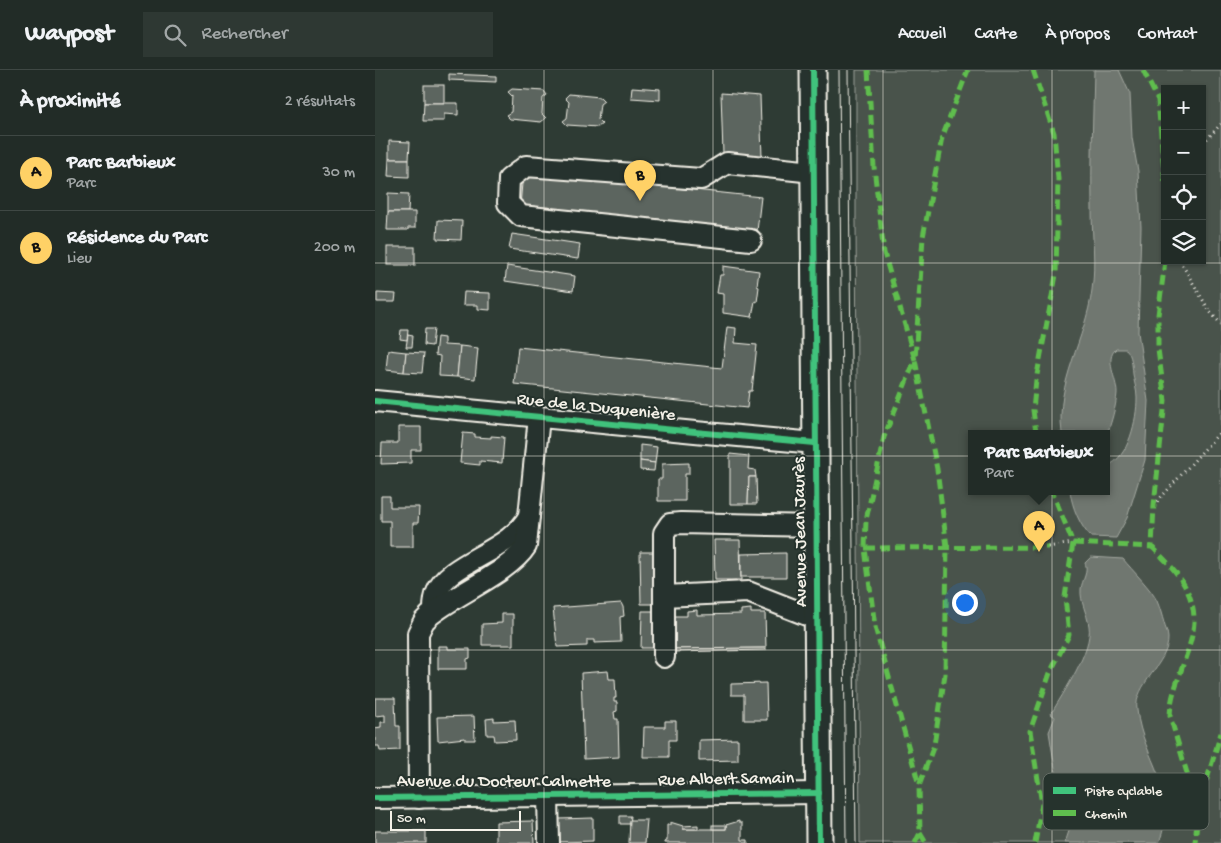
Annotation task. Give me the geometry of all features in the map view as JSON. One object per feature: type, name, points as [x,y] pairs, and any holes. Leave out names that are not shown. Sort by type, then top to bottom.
[{"type":"main road","name":"Avenue Jean Jaurès","points":[[813,70],[819,843]]},
{"type":"street","points":[[751,240],[521,216],[508,203],[509,179],[526,166],[701,179],[727,163],[813,172]]},
{"type":"street","name":"Rue de la Duquenière","points":[[375,401],[815,443]]},
{"type":"street","points":[[419,798],[418,633],[423,621],[434,611],[503,568],[522,553],[526,546],[539,417]]},
{"type":"street","points":[[664,657],[664,533],[670,524],[816,526]]},
{"type":"street","points":[[664,596],[748,592],[817,619]]},
{"type":"street","name":"Rue Albert Samain","points":[[633,796],[819,794]]},
{"type":"street","points":[[548,796],[549,843]]},
{"type":"street","name":"Avenue du Docteur Calmette","points":[[375,798],[633,796]]},
{"type":"path","points":[[1206,142],[1221,124]]},
{"type":"path","points":[[1182,265],[1210,312],[1221,324]]},
{"type":"path","points":[[1154,505],[1221,431]]},
{"type":"path","points":[[1048,547],[1073,543]]},
{"type":"shaded area","points":[[856,70],[1221,70],[1221,843],[860,843]]},
{"type":"shaded area","points":[[1094,70],[1119,70],[1130,94],[1132,138],[1138,171],[1141,227],[1138,332],[1148,401],[1145,460],[1127,518],[1116,538],[1091,537],[1077,516],[1071,495],[1110,495],[1110,464],[1115,462],[1126,447],[1137,407],[1137,395],[1131,360],[1126,349],[1116,349],[1111,358],[1117,393],[1108,430],[1062,430],[1063,396],[1089,308],[1092,290],[1094,260],[1092,175]]},
{"type":"shaded area","points":[[1091,557],[1123,559],[1154,596],[1159,606],[1168,634],[1167,647],[1158,665],[1140,692],[1137,701],[1141,728],[1157,773],[1057,773],[1049,732],[1055,717],[1051,714],[1082,659],[1089,636],[1089,626],[1081,589],[1086,573],[1085,563]]},
{"type":"shaded area","points":[[1069,830],[1162,830],[1159,843],[1065,843]]},
{"type":"building","points":[[449,74],[496,76],[496,82],[449,80]]},
{"type":"building","points":[[424,85],[444,85],[444,103],[424,103]]},
{"type":"building","points":[[632,87],[660,89],[660,100],[631,98]]},
{"type":"building","points":[[512,89],[544,91],[547,95],[543,98],[542,114],[546,118],[541,122],[510,119],[506,115],[511,112],[512,96],[508,92]]},
{"type":"building","points":[[721,93],[760,96],[762,158],[723,154]]},
{"type":"building","points":[[569,94],[600,97],[604,101],[600,104],[598,120],[602,124],[598,127],[567,125],[563,121],[567,118],[569,102],[565,98]]},
{"type":"building","points":[[424,103],[458,103],[458,115],[444,114],[444,121],[423,121]]},
{"type":"building","points":[[389,141],[410,142],[409,159],[389,159]]},
{"type":"building","points":[[389,159],[409,159],[409,177],[388,176]]},
{"type":"building","points":[[523,172],[761,197],[757,231],[520,206]]},
{"type":"building","points":[[388,193],[409,194],[408,212],[388,212]]},
{"type":"building","points":[[388,212],[415,212],[415,228],[387,230]]},
{"type":"building","points":[[438,220],[462,221],[461,240],[437,239]]},
{"type":"building","points":[[512,234],[580,244],[578,259],[509,249]]},
{"type":"building","points":[[387,247],[415,247],[415,265],[387,265]]},
{"type":"building","points":[[507,266],[575,276],[573,291],[505,281]]},
{"type":"building","points":[[723,266],[759,271],[757,302],[755,301],[752,317],[723,313],[723,294],[717,293],[720,275],[723,275]]},
{"type":"building","points":[[464,292],[490,293],[490,310],[478,309],[478,305],[463,305]]},
{"type":"building","points":[[377,293],[396,294],[395,302],[377,302]]},
{"type":"building","points":[[727,327],[736,328],[735,343],[757,345],[752,391],[749,391],[747,408],[514,384],[518,347],[722,368]]},
{"type":"building","points":[[425,329],[434,329],[432,346],[424,345]]},
{"type":"building","points":[[401,330],[408,330],[407,340],[400,339]]},
{"type":"building","points":[[408,335],[413,336],[412,347],[406,347]]},
{"type":"building","points":[[437,337],[444,338],[444,345],[460,346],[457,377],[439,376],[440,356],[435,355]]},
{"type":"building","points":[[460,346],[478,348],[475,379],[457,377]]},
{"type":"building","points":[[388,350],[406,352],[404,372],[386,370]]},
{"type":"building","points":[[406,352],[424,353],[422,373],[404,372]]},
{"type":"building","points":[[398,427],[421,427],[421,450],[411,450],[411,463],[381,464],[382,443],[398,443]]},
{"type":"building","points":[[463,433],[475,434],[475,437],[504,437],[502,463],[480,461],[480,465],[460,463]]},
{"type":"building","points":[[640,445],[657,447],[655,463],[640,461]]},
{"type":"building","points":[[730,454],[749,456],[748,469],[755,470],[756,477],[749,477],[748,504],[730,504]]},
{"type":"building","points":[[640,461],[655,463],[654,471],[640,470]]},
{"type":"building","points":[[689,463],[689,474],[685,474],[685,501],[658,501],[658,479],[662,479],[662,464]]},
{"type":"building","points":[[749,477],[756,477],[757,504],[748,504]]},
{"type":"building","points":[[381,496],[390,496],[390,507],[419,507],[418,523],[413,523],[413,547],[390,547],[390,521],[381,521]]},
{"type":"building","points":[[714,540],[740,540],[741,580],[715,580]]},
{"type":"building","points":[[640,552],[655,552],[656,604],[641,604]]},
{"type":"building","points":[[786,553],[786,577],[741,577],[741,554]]},
{"type":"building","points":[[621,603],[624,616],[620,617],[621,642],[594,643],[594,640],[587,640],[587,646],[557,647],[553,608]]},
{"type":"building","points":[[751,609],[751,613],[765,613],[766,648],[672,649],[672,616],[687,616],[687,611],[697,610],[697,615],[741,614],[741,610]]},
{"type":"building","points":[[642,611],[656,611],[656,648],[641,648]]},
{"type":"building","points":[[502,614],[513,614],[513,645],[482,645],[482,624],[502,623]]},
{"type":"building","points":[[438,646],[448,646],[448,649],[470,649],[467,669],[438,669]]},
{"type":"building","points":[[766,648],[766,650],[672,652],[672,649]]},
{"type":"building","points":[[608,671],[609,679],[615,679],[616,698],[614,698],[614,702],[617,702],[617,711],[614,712],[615,719],[618,719],[619,757],[584,759],[581,673]]},
{"type":"building","points":[[766,683],[767,720],[744,720],[744,695],[731,695],[731,684]]},
{"type":"building","points":[[375,698],[395,698],[396,726],[400,726],[400,750],[380,751],[379,746],[375,746],[375,728],[381,727],[381,722],[385,722],[385,715],[375,716]]},
{"type":"building","points":[[474,716],[475,740],[465,740],[465,738],[438,741],[437,717]]},
{"type":"building","points":[[494,718],[494,721],[515,720],[516,740],[495,741],[494,735],[487,735],[486,719]]},
{"type":"building","points":[[665,721],[676,721],[676,740],[669,740],[669,757],[643,757],[644,727],[665,727]]},
{"type":"building","points":[[738,739],[738,760],[699,761],[699,740]]},
{"type":"building","points":[[620,816],[631,816],[630,824],[620,824]]},
{"type":"building","points":[[593,818],[593,841],[559,842],[559,819]]},
{"type":"building","points":[[630,820],[647,820],[645,843],[629,843]]},
{"type":"building","points":[[533,821],[534,843],[496,843],[496,822]]},
{"type":"building","points":[[739,821],[739,823],[742,823],[742,840],[748,840],[748,843],[665,843],[667,841],[667,825],[670,825],[670,822],[683,826],[683,829],[726,829],[726,825]]},
{"type":"building","points":[[698,825],[698,829],[683,829],[683,826]]},
{"type":"building","points":[[712,825],[726,825],[726,829],[712,829]]},
{"type":"building","points":[[375,831],[426,831],[426,843],[375,843]]},
{"type":"tram line","points":[[839,70],[846,843]]},
{"type":"tram line","points":[[848,70],[856,843]]},
{"type":"marked path","points":[[868,70],[874,167],[884,253],[915,360],[884,437],[866,520],[865,548],[875,627],[919,785]]},
{"type":"marked path","points":[[915,843],[920,833],[919,786],[934,745],[945,674],[947,547],[937,469],[915,360],[923,237],[942,138],[968,70]]},
{"type":"marked path","points":[[1033,70],[1054,133],[1058,179],[1056,275],[1036,380],[1033,410],[1036,430]]},
{"type":"marked path","points":[[1143,70],[1158,100],[1164,175]]},
{"type":"marked path","points":[[1164,265],[1158,315],[1158,349],[1165,401],[1154,505],[1152,547],[1175,571],[1187,589],[1193,610],[1192,635],[1171,703],[1170,716],[1187,773]]},
{"type":"marked path","points":[[1035,843],[1042,804],[1030,731],[1050,673],[1069,635],[1065,597],[1073,543],[1054,495]]},
{"type":"marked path","points":[[1073,543],[1152,547]]},
{"type":"marked path","points":[[865,548],[1048,547]]},
{"type":"marked path","points":[[1209,773],[1221,733]]},
{"type":"marked path","points":[[1195,843],[1196,830]]},
{"type":"marked path","points":[[920,833],[926,843]]},
{"type":"cycle path","points":[[813,70],[819,843]]},
{"type":"cycle path","points":[[375,401],[815,443]]},
{"type":"cycle path","points":[[375,798],[819,793]]},
{"type":"place","name":"Résidence du Parc","points":[[640,201]]},
{"type":"place","name":"Parc Barbieux","points":[[1039,552]]}]
